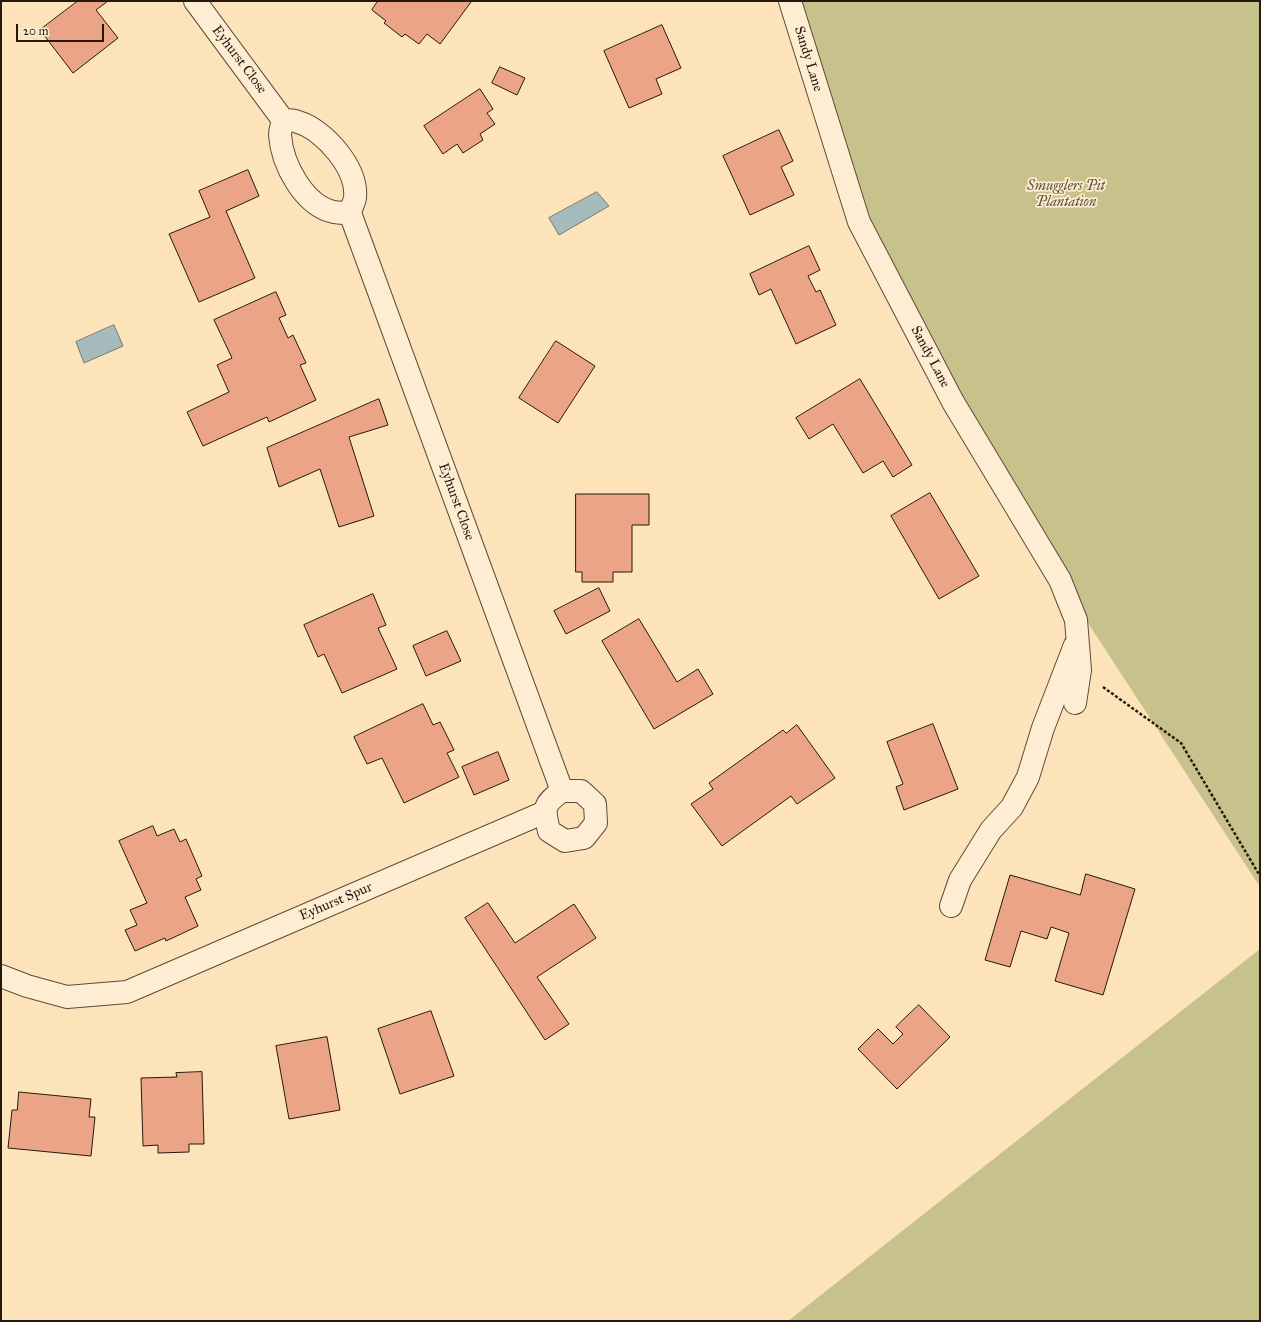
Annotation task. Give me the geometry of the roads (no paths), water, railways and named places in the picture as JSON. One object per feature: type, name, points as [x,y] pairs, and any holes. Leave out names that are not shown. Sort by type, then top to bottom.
[{"type":"street","name":"Eyhurst Close","points":[[195,1],[283,120]]},
{"type":"street","name":"Sandy Lane","points":[[790,1],[859,222],[953,402],[1060,580],[1076,620],[1080,670],[1074,703]]},
{"type":"street","points":[[283,120],[298,122],[310,128],[327,141],[346,163],[353,180],[355,198],[350,213],[334,212],[317,205],[304,193],[286,162],[280,134],[283,120]]},
{"type":"street","name":"Eyhurst Close","points":[[350,213],[562,791]]},
{"type":"street","points":[[951,906],[960,880],[991,830],[1012,807],[1028,777],[1043,728],[1077,638]]},
{"type":"street","points":[[562,791],[581,791],[595,804],[596,823],[584,838],[565,841],[549,831],[545,812],[550,799],[562,791]]},
{"type":"street","name":"Eyhurst Spur","points":[[1,976],[27,986],[67,997],[127,992],[545,812]]},
{"type":"park label","name":"Smugglers Pit Plantation","points":[[1066,196]]}]
